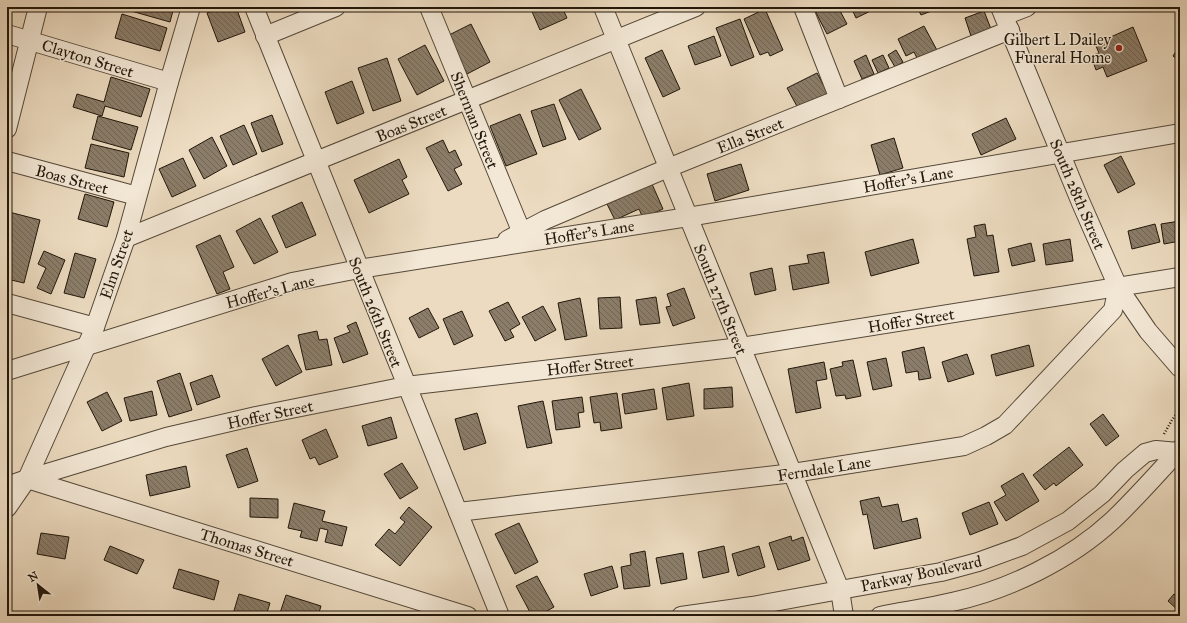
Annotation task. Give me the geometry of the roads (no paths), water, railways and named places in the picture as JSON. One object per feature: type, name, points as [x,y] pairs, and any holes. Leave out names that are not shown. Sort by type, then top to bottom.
[{"type":"street","points":[[7,129],[38,7]]},
{"type":"street","name":"Elm Street","points":[[7,508],[27,479],[95,328],[126,238],[169,82],[192,7]]},
{"type":"street","name":"South 26th Street","points":[[254,7],[500,616]]},
{"type":"street","points":[[265,36],[336,7]]},
{"type":"street","name":"Sherman Street","points":[[429,7],[522,233]]},
{"type":"street","name":"South 27th Street","points":[[603,7],[840,590],[844,616]]},
{"type":"street","name":"Boas Street","points":[[126,238],[696,7]]},
{"type":"street","points":[[804,7],[839,99]]},
{"type":"street","name":"Ella Street","points":[[494,248],[545,220],[668,168],[839,99],[1027,7]]},
{"type":"street","name":"South 28th Street","points":[[1005,18],[1060,153],[1118,287],[1148,331],[1180,368]]},
{"type":"street","name":"Clayton Street","points":[[7,34],[169,82]]},
{"type":"street","name":"Hoffer's Lane","points":[[7,371],[292,282],[359,269],[688,217],[1180,133]]},
{"type":"street","name":"Boas Street","points":[[7,161],[137,196]]},
{"type":"street","name":"Hoffer Street","points":[[7,486],[166,437],[256,416],[406,386],[741,348],[1180,277]]},
{"type":"street","name":"Ferndale Lane","points":[[458,512],[793,474],[964,446],[1005,425],[1022,408],[1112,310],[1118,287]]},
{"type":"street","points":[[7,303],[95,328]]},
{"type":"street","name":"Parkway Boulevard","points":[[681,616],[752,606],[941,572],[978,562],[1022,546],[1068,521],[1102,494],[1125,470],[1145,454],[1156,450],[1179,451]]},
{"type":"street","name":"Parkway Boulevard","points":[[880,616],[953,602],[998,589],[1040,570],[1079,547],[1112,520],[1179,451]]},
{"type":"street","name":"Thomas Street","points":[[27,479],[468,616]]},
{"type":"place","name":"Gilbert L Dailey Funeral Home","points":[[1119,48]]}]
